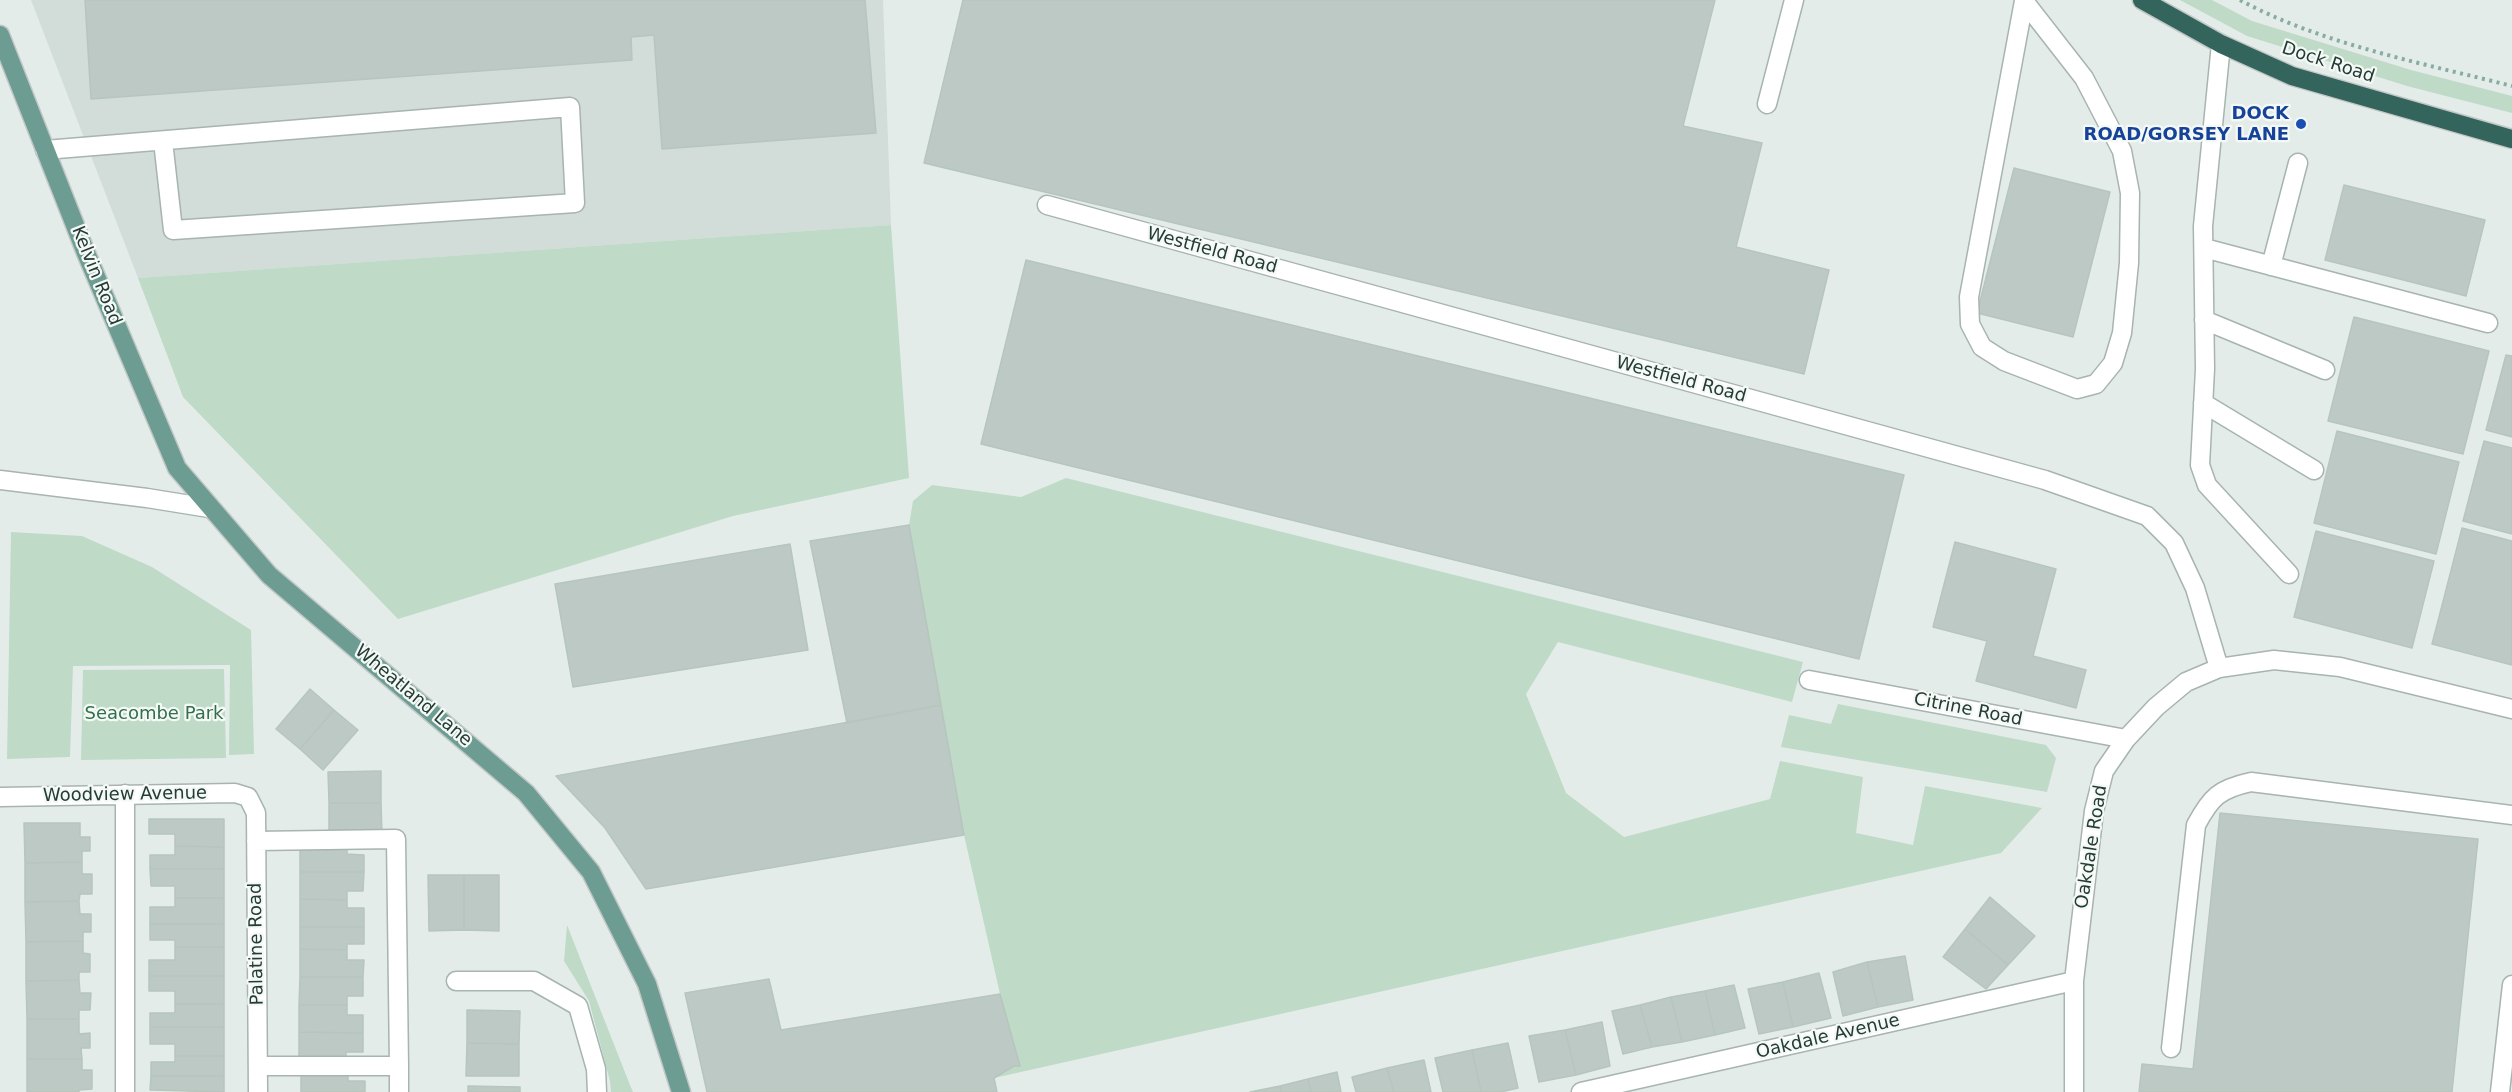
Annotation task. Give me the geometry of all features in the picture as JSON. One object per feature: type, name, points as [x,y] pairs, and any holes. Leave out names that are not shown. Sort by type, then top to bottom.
[{"type":"highway","name":"Dock Road","points":[[2142,0],[2221,44],[2292,76],[2512,139]]},
{"type":"main road","name":"Kelvin Road","points":[[0,35],[45,150],[177,468],[209,508]]},
{"type":"main road","name":"Wheatland Lane","points":[[209,508],[268,575],[526,793],[591,872],[648,984],[681,1092]]},
{"type":"street","points":[[1767,104],[1794,0]]},
{"type":"street","points":[[2024,1],[2085,78],[2122,151],[2130,193],[2129,264],[2122,333],[2113,363],[2096,384],[2077,389],[2004,361],[1982,347],[1970,324],[1969,297],[2024,1]]},
{"type":"street","points":[[2221,44],[2203,226],[2203,403],[2199,465],[2206,485],[2289,574]]},
{"type":"street","points":[[45,150],[570,107],[575,203],[173,230],[163,141]]},
{"type":"street","points":[[2271,266],[2298,163]]},
{"type":"street","name":"Westfield Road","points":[[1047,205],[2045,480],[2147,516],[2174,543],[2191,579],[2219,668]]},
{"type":"street","points":[[2204,248],[2488,323]]},
{"type":"street","points":[[2204,320],[2325,370]]},
{"type":"street","points":[[2203,403],[2314,470]]},
{"type":"street","points":[[0,480],[209,508]]},
{"type":"street","name":"Oakdale Road","points":[[2074,1092],[2074,981],[2094,811],[2104,771],[2126,739],[2156,707],[2186,682],[2219,668],[2274,660],[2340,668],[2512,709]]},
{"type":"street","name":"Citrine Road","points":[[1809,680],[2126,739]]},
{"type":"street","points":[[2172,1048],[2196,825],[2209,801],[2229,787],[2251,782],[2512,815]]},
{"type":"street","name":"Woodview Avenue","points":[[0,797],[235,793],[248,797]]},
{"type":"street","points":[[125,794],[125,1092]]},
{"type":"street","name":"Palatine Road","points":[[248,797],[256,813],[258,1092]]},
{"type":"street","points":[[256,841],[396,839],[399,1092]]},
{"type":"street","points":[[456,981],[534,981],[578,1006],[596,1069],[597,1092]]},
{"type":"street","name":"Oakdale Avenue","points":[[1581,1092],[2074,981]]},
{"type":"street","points":[[2500,1092],[2512,985]]},
{"type":"street","points":[[258,1066],[399,1066]]},
{"type":"path","points":[[2240,0],[2254,8],[2338,40],[2512,86]]},
{"type":"shaded area","points":[[31,0],[883,0],[891,225],[138,278]]},
{"type":"green space","points":[[2180,0],[2212,0],[2252,21],[2411,70],[2512,96],[2512,113],[2407,86],[2247,36]]},
{"type":"green space","points":[[891,225],[909,478],[733,516],[398,619],[183,397],[138,278]]},
{"type":"green space","points":[[1066,478],[1803,662],[1792,702],[1558,642],[1526,694],[1566,793],[1624,837],[1770,799],[1780,761],[1863,777],[1856,833],[1913,845],[1925,786],[2042,808],[2001,853],[994,1078],[1000,994],[964,835],[909,525],[913,501],[932,485],[1021,497]]},
{"type":"green space","points":[[11,532],[82,536],[152,567],[251,630],[254,754],[229,755],[230,665],[73,666],[70,757],[7,759]]},
{"type":"green space","name":"Seacombe Park","points":[[224,669],[226,758],[81,760],[83,670]]},
{"type":"green space","points":[[1838,704],[2046,745],[2056,758],[2047,792],[1781,747],[1789,715],[1831,724]]},
{"type":"green space","points":[[567,925],[633,1092],[611,1092],[589,1001],[564,961]]},
{"type":"building","points":[[85,0],[865,0],[876,133],[662,149],[654,35],[631,37],[632,60],[91,99]]},
{"type":"building","points":[[963,0],[1715,0],[1683,126],[1762,143],[1736,247],[1829,270],[1804,374],[924,163]]},
{"type":"building","points":[[2014,168],[2110,192],[2073,337],[1977,313]]},
{"type":"building","points":[[2344,185],[2485,220],[2466,296],[2325,260]]},
{"type":"building","points":[[1026,260],[1904,475],[1859,659],[981,444]]},
{"type":"building","points":[[2354,317],[2489,351],[2463,454],[2328,421]]},
{"type":"building","points":[[2506,355],[2512,356],[2512,437],[2486,430]]},
{"type":"building","points":[[2337,431],[2459,462],[2436,554],[2314,523]]},
{"type":"building","points":[[2484,441],[2512,448],[2512,534],[2463,521]]},
{"type":"building","points":[[909,525],[941,705],[847,723],[810,541]]},
{"type":"building","points":[[2462,528],[2512,541],[2512,665],[2432,644]]},
{"type":"building","points":[[2316,531],[2434,561],[2412,648],[2294,617]]},
{"type":"building","points":[[1955,542],[2056,569],[2033,656],[2086,670],[2076,708],[1976,681],[1987,641],[1933,627]]},
{"type":"building","points":[[790,544],[808,650],[573,687],[555,584]]},
{"type":"building","points":[[310,689],[334,710],[300,749],[276,729]]},
{"type":"building","points":[[941,705],[964,835],[646,889],[605,828],[556,776]]},
{"type":"building","points":[[334,710],[358,730],[323,770],[300,749]]},
{"type":"building","points":[[381,771],[381,803],[329,803],[328,772]]},
{"type":"building","points":[[329,803],[381,803],[382,834],[329,835]]},
{"type":"building","points":[[2220,813],[2478,839],[2452,1092],[2139,1092],[2142,1064],[2193,1069]]},
{"type":"building","points":[[149,819],[224,819],[224,847],[175,846],[175,834],[149,834]]},
{"type":"building","points":[[24,823],[80,823],[80,837],[90,837],[90,851],[82,851],[82,862],[25,863]]},
{"type":"building","points":[[300,844],[347,845],[347,854],[364,855],[364,872],[300,872]]},
{"type":"building","points":[[175,846],[224,847],[224,869],[150,869],[150,855],[175,855]]},
{"type":"building","points":[[82,862],[82,874],[92,874],[92,894],[80,894],[79,901],[25,902],[25,863]]},
{"type":"building","points":[[150,869],[224,869],[224,898],[175,898],[175,886],[151,886]]},
{"type":"building","points":[[300,872],[364,872],[363,891],[347,891],[347,900],[300,899]]},
{"type":"building","points":[[428,875],[464,875],[464,930],[429,931]]},
{"type":"building","points":[[464,875],[499,875],[499,931],[464,930]]},
{"type":"building","points":[[1990,897],[2035,936],[2008,965],[1965,929]]},
{"type":"building","points":[[175,898],[224,898],[224,924],[150,924],[150,907],[175,907]]},
{"type":"building","points":[[300,899],[347,900],[347,908],[364,908],[364,927],[300,927]]},
{"type":"building","points":[[79,901],[80,914],[91,914],[91,932],[83,932],[83,941],[26,942],[25,902]]},
{"type":"building","points":[[150,924],[224,924],[224,947],[175,947],[175,940],[150,940]]},
{"type":"building","points":[[300,927],[364,927],[364,944],[347,944],[347,950],[300,949]]},
{"type":"building","points":[[1965,929],[2008,965],[1986,989],[1943,957]]},
{"type":"building","points":[[83,941],[83,953],[90,954],[90,972],[79,972],[79,980],[26,981],[26,942]]},
{"type":"building","points":[[175,947],[224,947],[224,976],[149,976],[149,960],[175,960]]},
{"type":"building","points":[[300,949],[347,950],[347,960],[364,960],[363,977],[300,977]]},
{"type":"building","points":[[1905,956],[1913,1000],[1878,1007],[1867,962]]},
{"type":"building","points":[[1867,962],[1878,1007],[1843,1016],[1833,972]]},
{"type":"building","points":[[1819,973],[1831,1018],[1793,1027],[1783,982]]},
{"type":"building","points":[[149,976],[224,976],[224,1004],[175,1004],[175,991],[149,991]]},
{"type":"building","points":[[300,977],[363,977],[363,996],[347,996],[347,1005],[299,1005]]},
{"type":"building","points":[[769,979],[781,1030],[1000,994],[1020,1066],[1014,1066],[994,1078],[997,1092],[707,1092],[685,993]]},
{"type":"building","points":[[79,980],[80,993],[91,993],[90,1010],[79,1010],[79,1019],[27,1019],[26,981]]},
{"type":"building","points":[[1783,982],[1793,1027],[1759,1034],[1748,989]]},
{"type":"building","points":[[1734,985],[1745,1028],[1715,1035],[1705,991]]},
{"type":"building","points":[[1705,991],[1715,1035],[1682,1042],[1671,997]]},
{"type":"building","points":[[1671,997],[1682,1042],[1652,1047],[1640,1005]]},
{"type":"building","points":[[175,1004],[224,1004],[224,1027],[150,1027],[150,1013],[175,1013]]},
{"type":"building","points":[[299,1005],[347,1005],[347,1015],[363,1015],[363,1033],[299,1032]]},
{"type":"building","points":[[1640,1005],[1652,1047],[1623,1054],[1612,1011]]},
{"type":"building","points":[[467,1010],[520,1011],[519,1044],[467,1043]]},
{"type":"building","points":[[27,1019],[79,1019],[79,1034],[90,1033],[90,1048],[81,1048],[82,1059],[27,1059]]},
{"type":"building","points":[[1602,1022],[1610,1066],[1576,1075],[1565,1030]]},
{"type":"building","points":[[150,1027],[224,1027],[224,1056],[175,1056],[175,1044],[150,1044]]},
{"type":"building","points":[[1565,1030],[1576,1075],[1539,1082],[1529,1036]]},
{"type":"building","points":[[299,1032],[363,1033],[363,1052],[346,1052],[346,1061],[299,1061]]},
{"type":"building","points":[[467,1043],[519,1044],[519,1076],[466,1076]]},
{"type":"building","points":[[1508,1043],[1518,1088],[1501,1092],[1481,1092],[1472,1050]]},
{"type":"building","points":[[1472,1050],[1481,1092],[1443,1092],[1435,1058]]},
{"type":"building","points":[[175,1056],[224,1056],[224,1076],[151,1076],[151,1062],[175,1062]]},
{"type":"building","points":[[27,1059],[82,1059],[82,1070],[92,1070],[92,1089],[79,1090],[79,1092],[27,1092]]},
{"type":"building","points":[[1424,1060],[1431,1092],[1394,1092],[1387,1068]]},
{"type":"building","points":[[1387,1068],[1394,1092],[1356,1092],[1352,1077]]},
{"type":"building","points":[[301,1071],[348,1071],[348,1081],[365,1081],[365,1092],[301,1092]]},
{"type":"building","points":[[1337,1072],[1341,1092],[1311,1092],[1308,1079]]},
{"type":"building","points":[[151,1076],[224,1076],[224,1092],[150,1090]]},
{"type":"building","points":[[1308,1079],[1311,1092],[1281,1092],[1280,1086]]},
{"type":"building","points":[[468,1086],[520,1087],[520,1092],[468,1092]]},
{"type":"building","points":[[1280,1086],[1281,1092],[1250,1092]]},
{"type":"place","name":"DOCK ROAD/GORSEY LANE","points":[[2301,124]]}]
